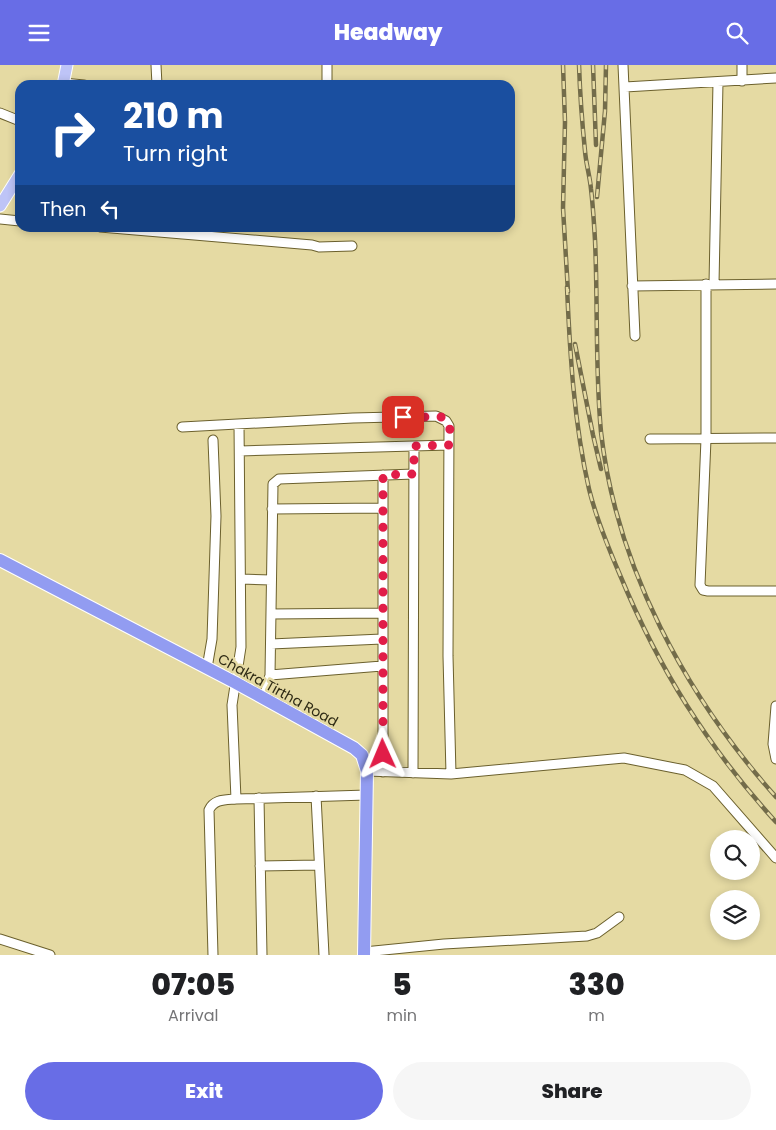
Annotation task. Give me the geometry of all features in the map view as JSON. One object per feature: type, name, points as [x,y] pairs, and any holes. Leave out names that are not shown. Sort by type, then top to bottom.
[{"type":"highway","name":"Chakra Tirtha Road","points":[[0,560],[264,698],[354,748],[362,755],[367,771],[364,954]]},
{"type":"main road","points":[[64,80],[67,65]]},
{"type":"main road","points":[[0,206],[15,185]]},
{"type":"street","points":[[156,65],[157,80]]},
{"type":"street","points":[[327,65],[327,80]]},
{"type":"street","points":[[623,65],[635,336]]},
{"type":"street","points":[[742,65],[742,81]]},
{"type":"street","points":[[625,87],[776,78]]},
{"type":"street","points":[[718,82],[700,585],[703,590],[708,591],[776,591]]},
{"type":"street","points":[[0,113],[15,119]]},
{"type":"street","points":[[0,219],[15,220]]},
{"type":"street","points":[[159,232],[319,247],[352,246]]},
{"type":"street","points":[[632,286],[776,284]]},
{"type":"street","points":[[182,427],[436,416],[446,421],[450,426],[448,656],[451,774]]},
{"type":"street","points":[[236,799],[232,705],[240,647],[239,424]]},
{"type":"street","points":[[776,433],[776,442]]},
{"type":"street","points":[[650,439],[776,438]]},
{"type":"street","points":[[207,668],[212,639],[216,516],[213,440]]},
{"type":"street","points":[[240,451],[449,445]]},
{"type":"street","points":[[413,773],[414,446]]},
{"type":"street","points":[[264,698],[270,675],[273,484],[279,479],[414,474]]},
{"type":"street","points":[[383,475],[383,772]]},
{"type":"street","points":[[272,509],[383,508]]},
{"type":"street","points":[[241,579],[271,581]]},
{"type":"street","points":[[271,615],[382,613]]},
{"type":"street","points":[[271,644],[382,639]]},
{"type":"street","points":[[270,675],[382,666]]},
{"type":"street","points":[[776,706],[773,744],[776,759]]},
{"type":"street","points":[[367,771],[451,774],[624,758],[685,770],[714,786],[776,858]]},
{"type":"street","points":[[213,955],[209,810],[212,805],[217,801],[236,799],[367,795]]},
{"type":"street","points":[[316,796],[324,955]]},
{"type":"street","points":[[259,798],[262,955]]},
{"type":"street","points":[[260,866],[319,865]]},
{"type":"street","points":[[364,954],[444,945],[587,936],[597,933],[619,917]]},
{"type":"street","points":[[0,939],[50,955]]},
{"type":"railway","points":[[563,65],[565,122],[563,208],[568,292]]},
{"type":"railway","points":[[579,65],[584,140],[595,234],[598,384],[601,432],[609,482],[622,532],[639,580],[660,627],[685,673],[743,758],[776,797]]},
{"type":"railway","points":[[593,65],[596,145]]},
{"type":"railway","points":[[597,197],[605,111],[606,65]]},
{"type":"railway","points":[[567,287],[576,414],[589,489],[607,543],[635,609],[668,674],[728,765],[776,822]]},
{"type":"railway","points":[[575,344],[601,469]]},
{"type":"route","points":[[383,754],[383,475],[414,474],[414,446],[449,445],[450,426],[442,417],[403,417]]}]
